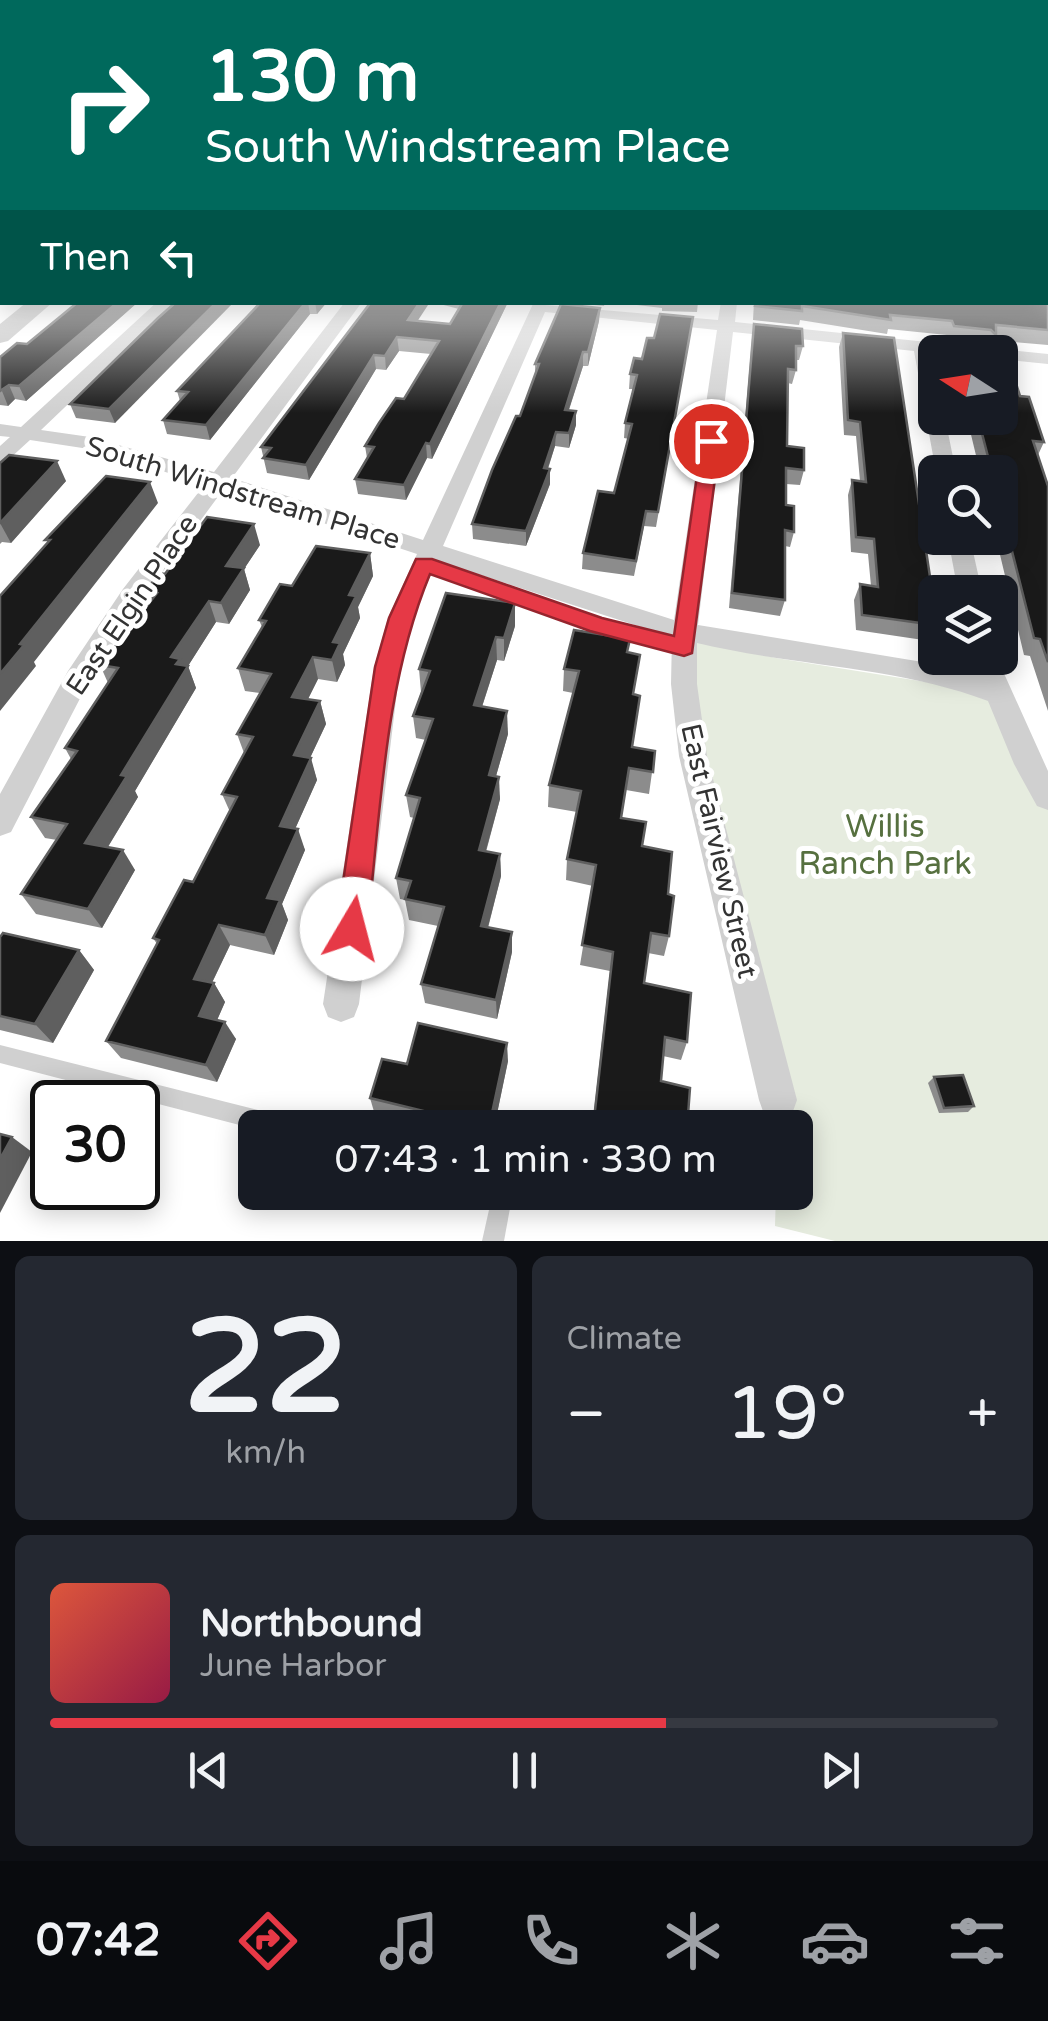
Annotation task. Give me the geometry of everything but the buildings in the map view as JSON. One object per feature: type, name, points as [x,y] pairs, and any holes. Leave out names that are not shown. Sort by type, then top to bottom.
[{"type":"street","points":[[0,336],[38,305]]},
{"type":"street","points":[[8,441],[164,305]]},
{"type":"street","name":"East Elgin Place","points":[[0,823],[77,678],[132,596],[352,305]]},
{"type":"street","points":[[342,1004],[387,667],[400,618],[539,307],[728,314],[918,346]]},
{"type":"street","name":"East Fairview Street","points":[[728,314],[684,640],[684,684],[693,756],[778,1100]]},
{"type":"street","points":[[1018,356],[1048,359]]},
{"type":"street","name":"South Windstream Place","points":[[8,441],[87,455],[214,486],[427,558],[598,625],[684,640],[791,669],[960,695],[996,693]]},
{"type":"street","points":[[990,675],[1048,797]]},
{"type":"lane","points":[[0,1054],[238,1115]]},
{"type":"lane","points":[[493,1241],[499,1210]]},
{"type":"green space","name":"Willis Ranch Park","points":[[684,639],[995,693],[1048,797],[1048,1241],[835,1241],[775,1226],[775,1210],[813,1210],[813,1110],[778,1110],[693,756]]},
{"type":"route","points":[[352,929],[387,667],[400,618],[424,564],[598,625],[684,647],[711,441]]}]
